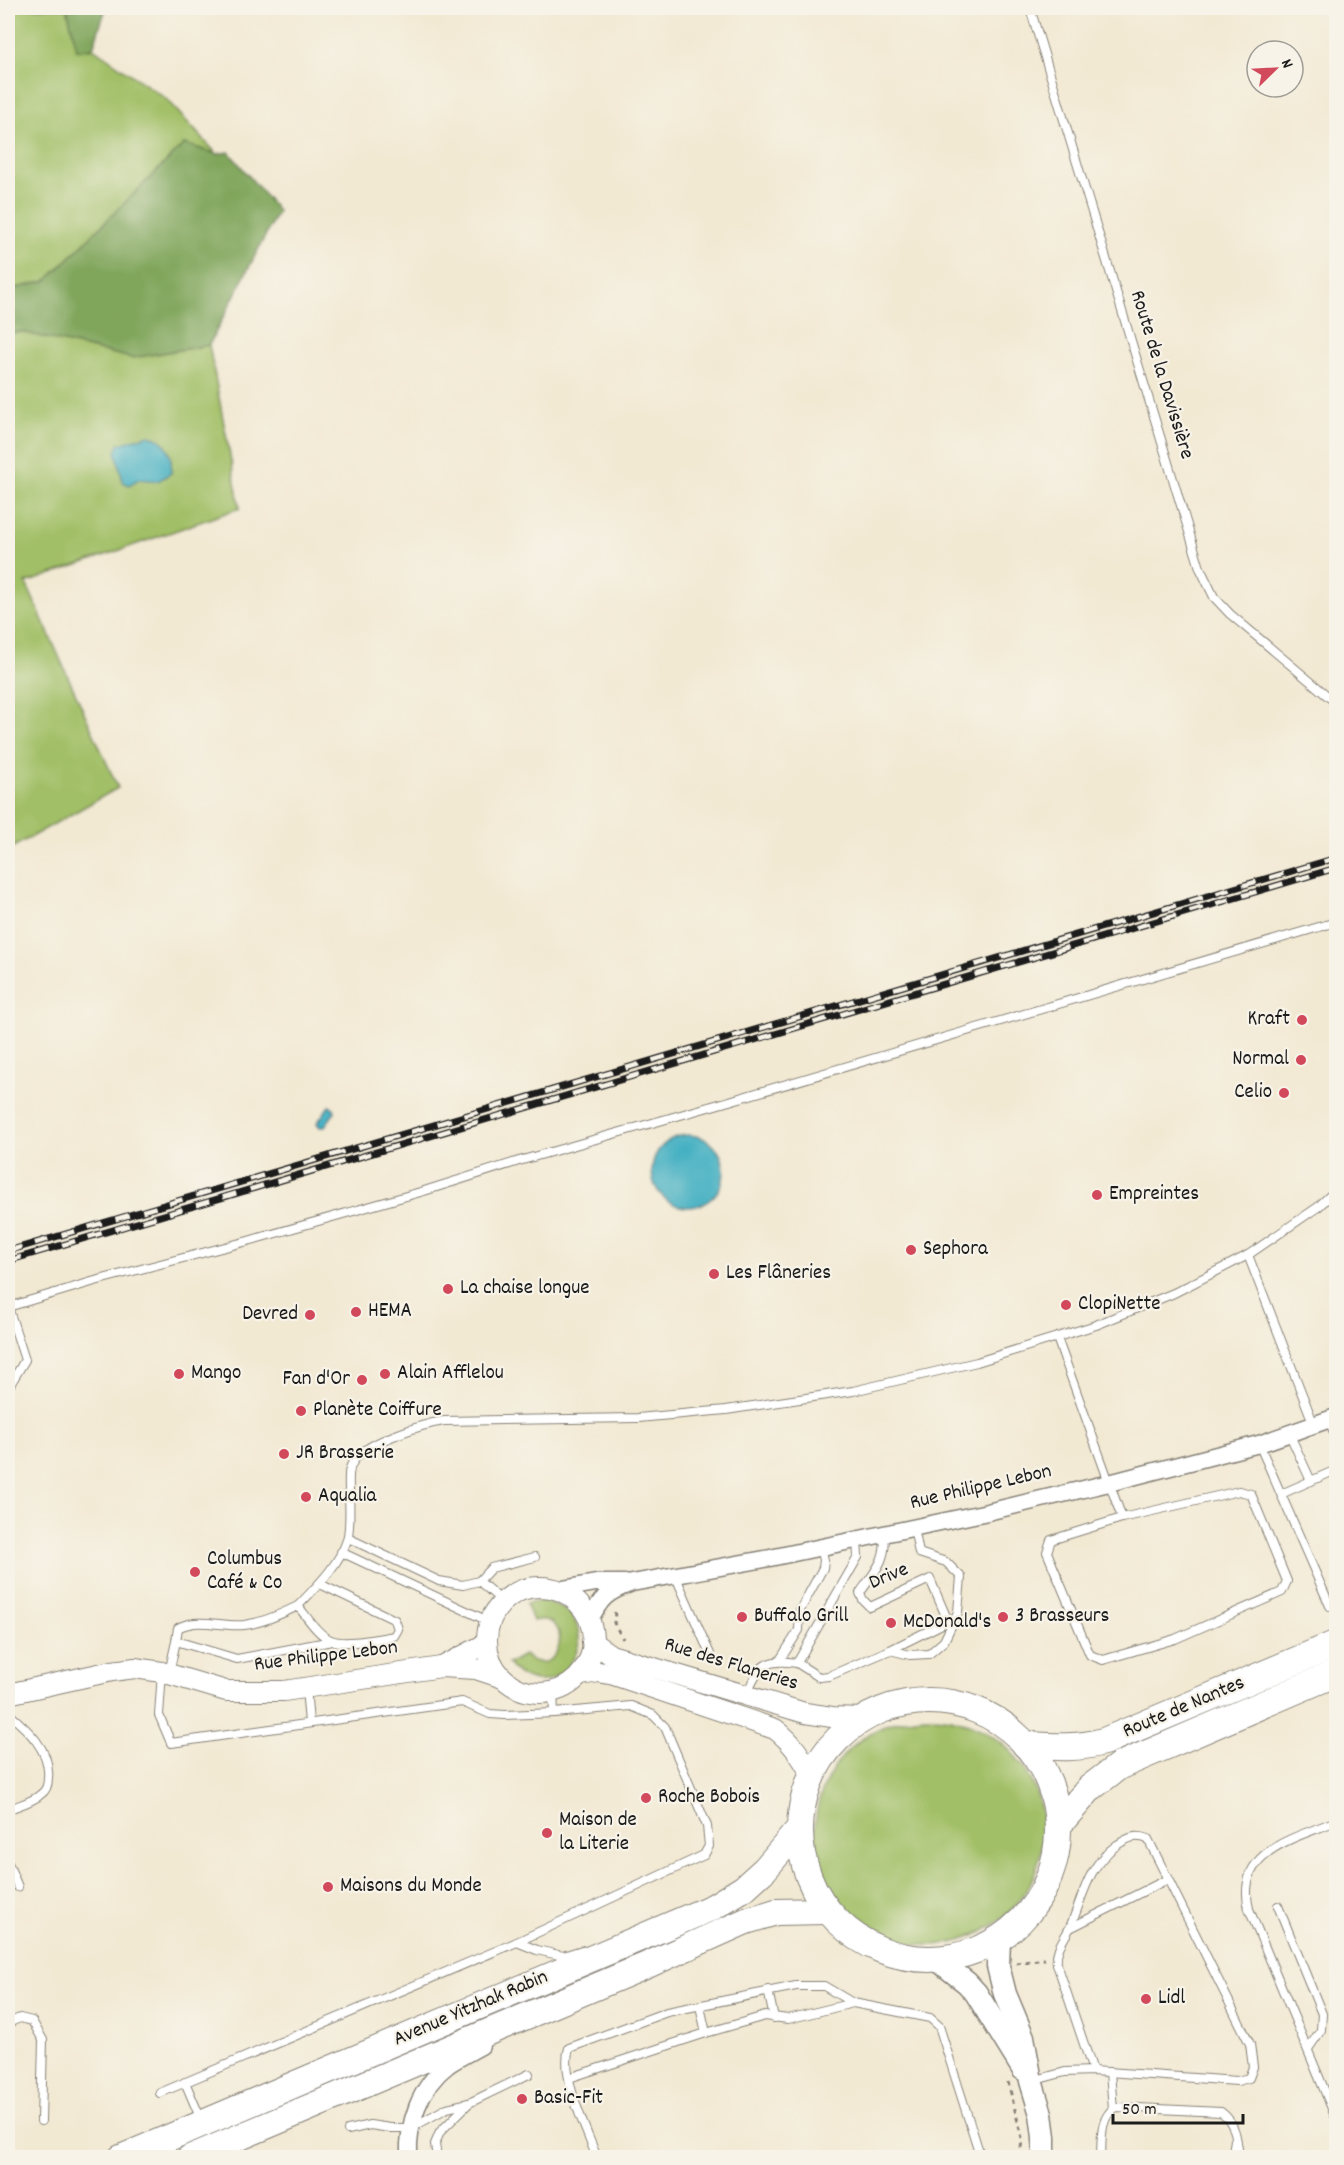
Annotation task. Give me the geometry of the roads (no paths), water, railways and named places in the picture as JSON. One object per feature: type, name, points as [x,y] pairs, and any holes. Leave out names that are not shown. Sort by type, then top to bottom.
[{"type":"highway","name":"Route de Nantes","points":[[1026,1745],[1069,1748],[1105,1741],[1336,1644]]},
{"type":"highway","name":"Route de Nantes","points":[[1059,1824],[1090,1788],[1119,1766],[1336,1673]]},
{"type":"main road","points":[[931,1700],[966,1706],[999,1721],[1026,1745],[1039,1762],[1056,1803],[1059,1824],[1056,1858],[1044,1890],[1025,1918],[999,1940],[969,1954],[938,1960],[896,1956],[858,1939],[827,1911],[806,1872],[799,1828],[802,1801],[811,1774],[832,1743],[862,1719],[895,1704],[931,1700]]},
{"type":"main road","name":"Avenue Yitzhak Rabin","points":[[121,2157],[713,1907],[744,1888],[765,1869],[799,1828]]},
{"type":"main road","name":"Avenue Yitzhak Rabin","points":[[190,2157],[746,1921],[776,1912],[827,1911]]},
{"type":"main road","points":[[999,1940],[998,1966],[1005,1994],[1023,2037],[1031,2081],[1041,2114],[1044,2157]]},
{"type":"main road","points":[[938,1960],[976,1993],[1031,2081]]},
{"type":"street","name":"Rue Philippe Lebon","points":[[589,1622],[598,1603],[611,1590],[632,1583],[857,1540],[1109,1483],[1259,1444],[1327,1421]]},
{"type":"street","name":"Rue Philippe Lebon","points":[[557,1590],[596,1583],[632,1583]]},
{"type":"street","points":[[534,1588],[557,1590],[581,1608],[589,1622],[592,1641],[591,1654],[580,1675],[568,1685],[553,1692],[540,1693],[526,1692],[503,1678],[489,1656],[487,1643],[490,1622],[503,1602],[512,1595],[534,1588]]},
{"type":"street","name":"Rue des Flaneries","points":[[592,1641],[620,1658],[805,1713],[862,1719]]},
{"type":"street","name":"Rue Philippe Lebon","points":[[441,1667],[487,1643]]},
{"type":"street","name":"Rue Philippe Lebon","points":[[8,1694],[135,1668],[165,1673],[226,1691],[284,1691],[441,1667],[476,1669],[503,1678]]},
{"type":"street","points":[[580,1675],[599,1672],[615,1675],[775,1730],[797,1749],[811,1774]]},
{"type":"street","points":[[409,2157],[411,2128],[417,2107],[425,2091],[447,2066],[540,2009]]},
{"type":"lane","name":"Route de la Davissière","points":[[1030,8],[1200,568],[1214,597],[1230,614],[1336,703]]},
{"type":"lane","points":[[8,1388],[25,1360],[8,1307],[442,1185],[1336,922]]},
{"type":"lane","points":[[160,2093],[517,1942],[704,1855],[709,1846],[707,1826],[665,1727],[653,1715],[631,1706],[555,1713],[490,1714],[462,1702],[171,1743],[159,1715],[165,1673],[178,1628],[188,1622],[244,1625],[277,1616],[298,1606],[320,1584],[348,1538],[349,1473],[352,1461],[361,1453],[386,1439],[426,1423],[638,1418],[769,1404],[853,1391],[977,1362],[1096,1325],[1174,1293],[1248,1255],[1318,1207],[1336,1191]]},
{"type":"lane","points":[[1248,1255],[1336,1437]]},
{"type":"lane","points":[[1057,1338],[1122,1518]]},
{"type":"lane","points":[[1289,1433],[1311,1481]]},
{"type":"lane","points":[[1259,1444],[1330,1606],[1336,1603]]},
{"type":"lane","points":[[1281,1494],[1336,1470]]},
{"type":"lane","points":[[1239,1491],[1251,1494],[1287,1581],[1282,1592],[1214,1623],[1176,1639],[1103,1660],[1090,1655],[1047,1552],[1052,1540],[1122,1518],[1239,1491]]},
{"type":"lane","points":[[747,1694],[757,1672],[768,1663],[780,1660],[797,1663],[819,1677],[829,1676],[890,1650],[910,1655],[929,1654],[944,1641],[958,1612],[961,1577],[946,1562],[919,1553],[914,1528]]},
{"type":"lane","name":"Drive","points":[[884,1534],[886,1548],[884,1556],[860,1593],[863,1600],[870,1606],[930,1579],[948,1622],[890,1650]]},
{"type":"lane","points":[[348,1538],[439,1581],[463,1585],[479,1581],[491,1568],[535,1557]]},
{"type":"lane","points":[[797,1663],[858,1557],[857,1540]]},
{"type":"lane","points":[[780,1660],[799,1630],[800,1610],[823,1568],[821,1547]]},
{"type":"lane","points":[[341,1552],[490,1622]]},
{"type":"lane","points":[[675,1575],[710,1654]]},
{"type":"lane","points":[[479,1581],[503,1602]]},
{"type":"lane","points":[[176,1641],[237,1659],[332,1641],[361,1642],[394,1636],[398,1629],[396,1620],[320,1584]]},
{"type":"lane","points":[[298,1606],[316,1628],[332,1641]]},
{"type":"lane","points":[[306,1688],[309,1723]]},
{"type":"lane","points":[[553,1692],[555,1713]]},
{"type":"lane","points":[[8,1713],[39,1744],[47,1762],[49,1775],[46,1789],[40,1796],[8,1810]]},
{"type":"lane","points":[[1336,1821],[1272,1848],[1254,1864],[1247,1880],[1247,1898],[1250,1909],[1336,2118]]},
{"type":"lane","points":[[1031,2081],[1065,2072],[1093,2071],[1236,2081],[1249,2078],[1253,2067],[1250,2044],[1148,1839],[1142,1836],[1129,1837],[1105,1854],[1092,1869],[1070,1928],[1056,1952],[1057,1964],[1093,2071]]},
{"type":"lane","points":[[8,1863],[18,1887]]},
{"type":"lane","points":[[1070,1928],[1168,1880]]},
{"type":"lane","points":[[1278,1906],[1322,2014],[1321,2030],[1308,2049]]},
{"type":"lane","points":[[606,1942],[713,1907]]},
{"type":"lane","points":[[517,1942],[562,1956],[595,1945]]},
{"type":"lane","points":[[597,2157],[569,2078],[566,2060],[569,2048],[667,2012],[768,1990],[796,1986],[824,1986],[853,2003],[930,2018],[939,2026],[981,2157]]},
{"type":"lane","points":[[768,1990],[774,2018]]},
{"type":"lane","points":[[569,2078],[765,2016],[788,2019],[853,2003]]},
{"type":"lane","points":[[700,2006],[706,2033]]},
{"type":"lane","points":[[8,2023],[20,2018],[32,2021],[44,2040],[41,2121]]},
{"type":"lane","points":[[1110,2072],[1113,2109]]},
{"type":"lane","points":[[348,2130],[370,2125],[411,2128],[447,2108],[469,2103],[529,2074]]},
{"type":"lane","points":[[185,2082],[202,2123]]},
{"type":"lane","points":[[437,2157],[435,2144],[440,2132],[469,2103]]},
{"type":"lane","points":[[1101,2157],[1103,2125],[1108,2112],[1116,2107],[1221,2112],[1230,2119],[1237,2136],[1239,2157]]},
{"type":"lane","points":[[1232,2157],[1237,2136]]},
{"type":"water","points":[[149,435],[161,441],[168,449],[171,473],[158,481],[139,479],[129,485],[123,482],[116,452],[119,444]]},
{"type":"water","points":[[329,1106],[334,1108],[335,1112],[324,1127],[320,1127],[317,1123]]},
{"type":"water","points":[[695,1135],[714,1145],[722,1157],[724,1171],[722,1185],[714,1197],[702,1205],[681,1207],[662,1197],[654,1185],[652,1164],[662,1145],[674,1137]]},
{"type":"railway","points":[[8,1251],[1336,858]]},
{"type":"railway","points":[[8,1261],[1336,868]]},
{"type":"place","name":"Kraft","points":[[1302,1020]]},
{"type":"place","name":"Normal","points":[[1301,1060]]},
{"type":"place","name":"Celio","points":[[1284,1093]]},
{"type":"place","name":"Empreintes","points":[[1097,1195]]},
{"type":"place","name":"Sephora","points":[[911,1250]]},
{"type":"place","name":"Les Flâneries","points":[[714,1274]]},
{"type":"place","name":"La chaise longue","points":[[448,1289]]},
{"type":"place","name":"ClopiNette","points":[[1066,1305]]},
{"type":"place","name":"HEMA","points":[[356,1312]]},
{"type":"place","name":"Devred","points":[[310,1315]]},
{"type":"place","name":"Mango","points":[[179,1374]]},
{"type":"place","name":"Alain Afflelou","points":[[385,1374]]},
{"type":"place","name":"Fan d'Or","points":[[362,1380]]},
{"type":"place","name":"Planète Coiffure","points":[[301,1411]]},
{"type":"place","name":"JR Brasserie","points":[[284,1454]]},
{"type":"place","name":"Aqualia","points":[[306,1497]]},
{"type":"place","name":"Columbus Café & Co","points":[[195,1572]]},
{"type":"place","name":"Buffalo Grill","points":[[742,1617]]},
{"type":"place","name":"3 Brasseurs","points":[[1003,1617]]},
{"type":"place","name":"McDonald's","points":[[891,1623]]},
{"type":"place","name":"Roche Bobois","points":[[646,1798]]},
{"type":"place","name":"Maison de la Literie","points":[[547,1833]]},
{"type":"place","name":"Maisons du Monde","points":[[328,1887]]},
{"type":"place","name":"Lidl","points":[[1146,1999]]},
{"type":"place","name":"Basic-Fit","points":[[522,2099]]}]
